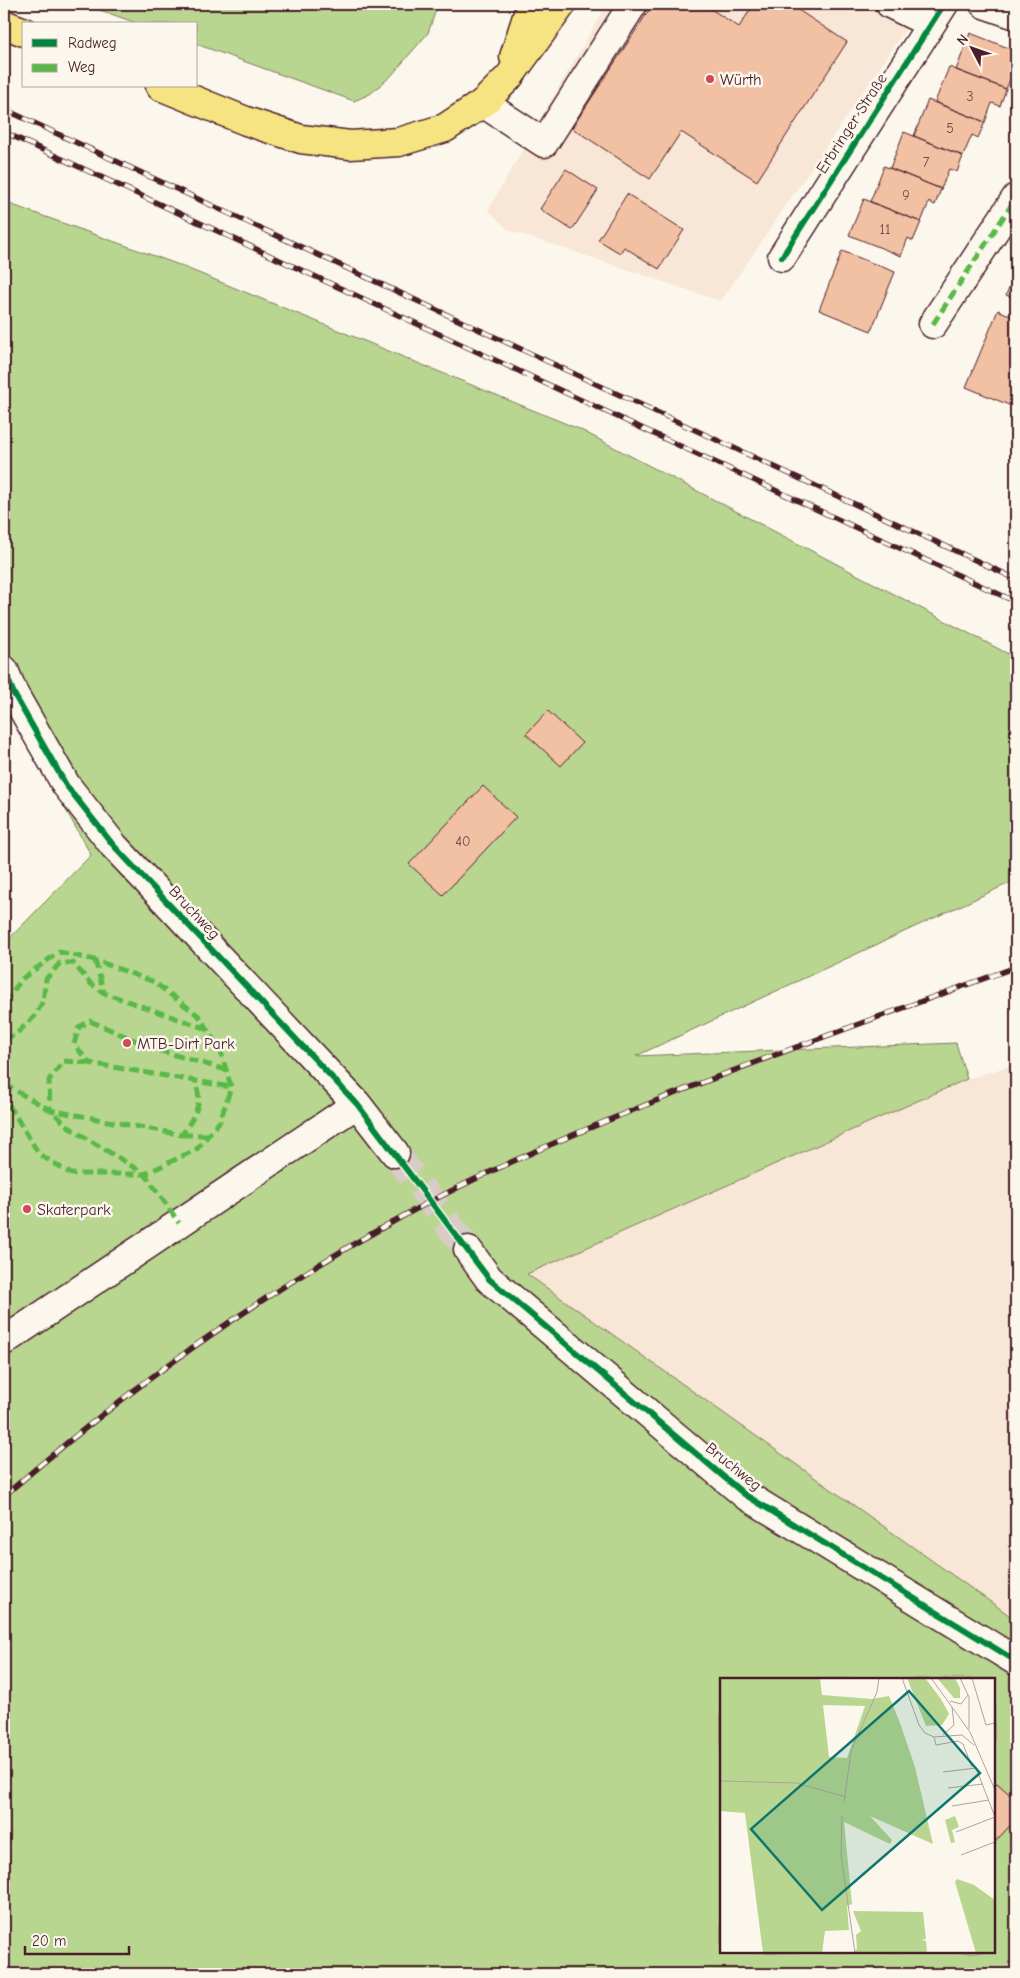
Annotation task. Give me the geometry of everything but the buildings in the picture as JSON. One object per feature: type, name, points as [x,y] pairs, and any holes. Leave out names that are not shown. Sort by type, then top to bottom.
[{"type":"main road","points":[[508,77],[531,4]]},
{"type":"main road","points":[[165,88],[246,121],[301,139],[350,145],[399,142],[445,128],[482,103],[508,77],[562,4]]},
{"type":"main road","points":[[4,24],[22,31]]},
{"type":"street","points":[[482,103],[544,143],[632,4]]},
{"type":"street","points":[[890,4],[938,14]]},
{"type":"street","points":[[984,4],[1016,15]]},
{"type":"street","name":"Erbringer Straße","points":[[782,257],[938,14]]},
{"type":"street","points":[[933,324],[1016,198]]},
{"type":"street","name":"Bruchweg","points":[[4,670],[14,694],[66,785],[114,846],[357,1104],[395,1153]]},
{"type":"street","points":[[4,1341],[357,1104]]},
{"type":"street","name":"Bruchweg","points":[[468,1250],[489,1279],[744,1494],[1016,1661]]},
{"type":"shaded area","points":[[607,4],[923,4],[721,301],[509,230],[488,210]]},
{"type":"shaded area","points":[[1016,1064],[1016,1620],[527,1274],[967,1079]]},
{"type":"green space","points":[[83,4],[438,4],[428,33],[391,76],[370,94],[354,101],[198,45],[198,22],[133,22]]},
{"type":"green space","points":[[4,202],[174,263],[579,429],[1016,658],[1016,880],[636,1056],[956,1043],[967,1079],[527,1274],[1016,1620],[1016,1974],[4,1974],[4,944],[91,855],[4,699]]},
{"type":"tunnel","points":[[395,1153],[468,1250]]},
{"type":"railway","points":[[4,109],[1016,579]]},
{"type":"railway","points":[[4,132],[1016,602]]},
{"type":"railway","points":[[4,1496],[99,1417],[147,1380],[247,1310],[298,1277],[435,1199],[528,1155],[698,1084],[1016,967]]},
{"type":"marked path","points":[[933,324],[1016,198]]},
{"type":"marked path","points":[[4,1003],[23,978],[59,952],[95,960],[154,982],[199,1016],[221,1052],[231,1087],[220,1121],[197,1149],[145,1174],[71,1174],[39,1154],[4,1097]]},
{"type":"marked path","points":[[95,960],[104,993]]},
{"type":"marked path","points":[[4,1038],[14,1036],[35,1016],[43,1001],[46,979],[60,963],[73,963],[91,984],[104,993],[207,1029]]},
{"type":"marked path","points":[[226,1070],[158,1050],[90,1021],[79,1027],[74,1044],[89,1063],[231,1087]]},
{"type":"marked path","points":[[89,1063],[64,1061],[49,1080],[50,1110],[182,1135],[197,1109],[198,1095],[194,1080]]},
{"type":"marked path","points":[[4,1084],[50,1110],[73,1130],[145,1174],[179,1223]]},
{"type":"marked path","points":[[182,1135],[208,1135]]},
{"type":"cycle path","points":[[782,257],[944,4]]},
{"type":"cycle path","points":[[4,670],[14,694],[66,785],[114,846],[357,1104],[489,1279],[744,1494],[1016,1661]]},
{"type":"place","name":"Würth","points":[[710,79]]},
{"type":"place","name":"MTB-Dirt Park","points":[[127,1043]]},
{"type":"place","name":"Skaterpark","points":[[27,1209]]}]
